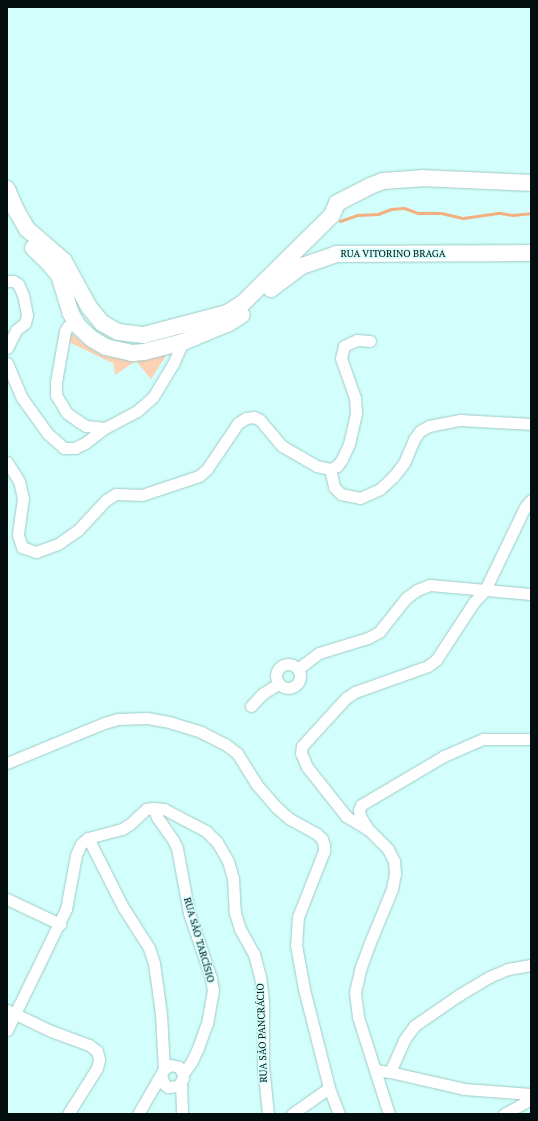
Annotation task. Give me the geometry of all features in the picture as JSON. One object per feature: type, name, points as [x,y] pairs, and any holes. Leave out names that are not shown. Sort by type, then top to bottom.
[{"type":"main road","points":[[76,322],[89,320],[102,324],[118,332],[129,334],[153,333],[227,312],[243,303],[332,215],[337,203],[383,181],[422,178],[531,183]]},
{"type":"main road","points":[[7,189],[16,210],[27,229],[64,261],[89,307],[102,324]]},
{"type":"main road","name":"RUA VITORINO BRAGA","points":[[7,215],[19,235],[48,262],[58,275],[70,312],[85,334],[98,343],[132,353],[183,342],[229,323],[243,314],[290,273],[302,266],[326,256],[336,254],[531,253]]},
{"type":"street","points":[[7,348],[16,330],[25,323],[27,315],[23,295],[18,284],[13,281],[8,281]]},
{"type":"street","points":[[76,322],[68,326],[65,331],[56,382],[56,394],[67,413],[78,421],[86,426],[105,428]]},
{"type":"street","points":[[7,462],[19,481],[23,498],[18,535],[22,547],[36,552],[58,544],[78,530],[106,500],[116,494],[142,495],[199,476],[206,469],[238,422],[246,418],[254,417],[260,420],[282,446],[316,466],[330,469],[337,466],[349,444],[356,412],[354,392],[341,358],[344,346],[357,340],[370,341]]},
{"type":"street","points":[[7,363],[22,398],[48,434],[64,448],[75,448],[85,443],[105,428],[137,411],[153,397],[173,364],[183,342]]},
{"type":"street","points":[[330,469],[334,487],[341,494],[360,498],[380,489],[393,477],[404,463],[414,439],[420,431],[429,426],[461,420],[531,424]]},
{"type":"street","points":[[385,1113],[375,1070],[358,1017],[355,992],[369,945],[392,889],[394,861],[388,849],[368,830],[346,816],[306,767],[301,753],[302,746],[346,698],[355,692],[428,666],[443,652],[474,602],[485,590],[525,507],[531,500]]},
{"type":"street","points":[[299,668],[319,654],[368,638],[379,632],[406,598],[417,590],[430,586],[531,594]]},
{"type":"street","points":[[287,664],[299,668],[300,680],[294,686],[284,688],[278,684],[276,675],[279,667],[287,664]]},
{"type":"street","points":[[251,706],[266,691],[278,684]]},
{"type":"street","points":[[7,763],[104,723],[118,719],[147,718],[169,722],[201,732],[225,744],[237,753],[257,785],[276,807],[290,819],[317,834],[322,839],[324,851],[298,917],[296,946],[304,989],[329,1088],[340,1114]]},
{"type":"street","points":[[368,830],[360,816],[359,810],[361,805],[444,756],[483,739],[531,739]]},
{"type":"street","points":[[7,1030],[11,1012],[60,924],[66,909],[76,855],[81,844],[88,838],[122,829],[130,824],[146,809],[152,808]]},
{"type":"street","name":"RUA SÃO TARCÍSIO","points":[[152,808],[177,848],[189,913],[211,978],[213,990],[206,1023],[198,1048],[182,1078]]},
{"type":"street","name":"RUA SÃO PANCRÁCIO","points":[[152,808],[164,809],[180,816],[206,832],[217,842],[228,861],[233,878],[235,913],[240,929],[254,954],[260,976],[263,1002],[263,1065],[268,1114]]},
{"type":"street","points":[[88,838],[123,907],[148,948],[154,963],[161,1014],[162,1072],[164,1084],[173,1088],[182,1078]]},
{"type":"street","points":[[7,899],[60,924]]},
{"type":"street","points":[[390,1072],[404,1040],[414,1026],[459,995],[489,977],[508,969],[531,965]]},
{"type":"street","points":[[11,1012],[51,1031],[89,1045],[97,1051],[99,1060],[97,1068],[68,1114]]},
{"type":"street","points":[[138,1114],[162,1072],[171,1065],[175,1065],[182,1070],[182,1114]]},
{"type":"street","points":[[375,1070],[464,1089],[531,1094]]},
{"type":"street","points":[[292,1114],[329,1088]]},
{"type":"street","points":[[504,1114],[531,1099]]},
{"type":"shaded area","points":[[70,332],[98,353],[110,357],[124,359],[167,354],[151,379],[136,361],[115,375],[113,362],[110,362],[67,341]]},
{"type":"waterway","points":[[340,221],[357,215],[378,214],[391,209],[404,208],[418,213],[441,213],[463,218],[500,213],[513,215],[531,213]]}]
